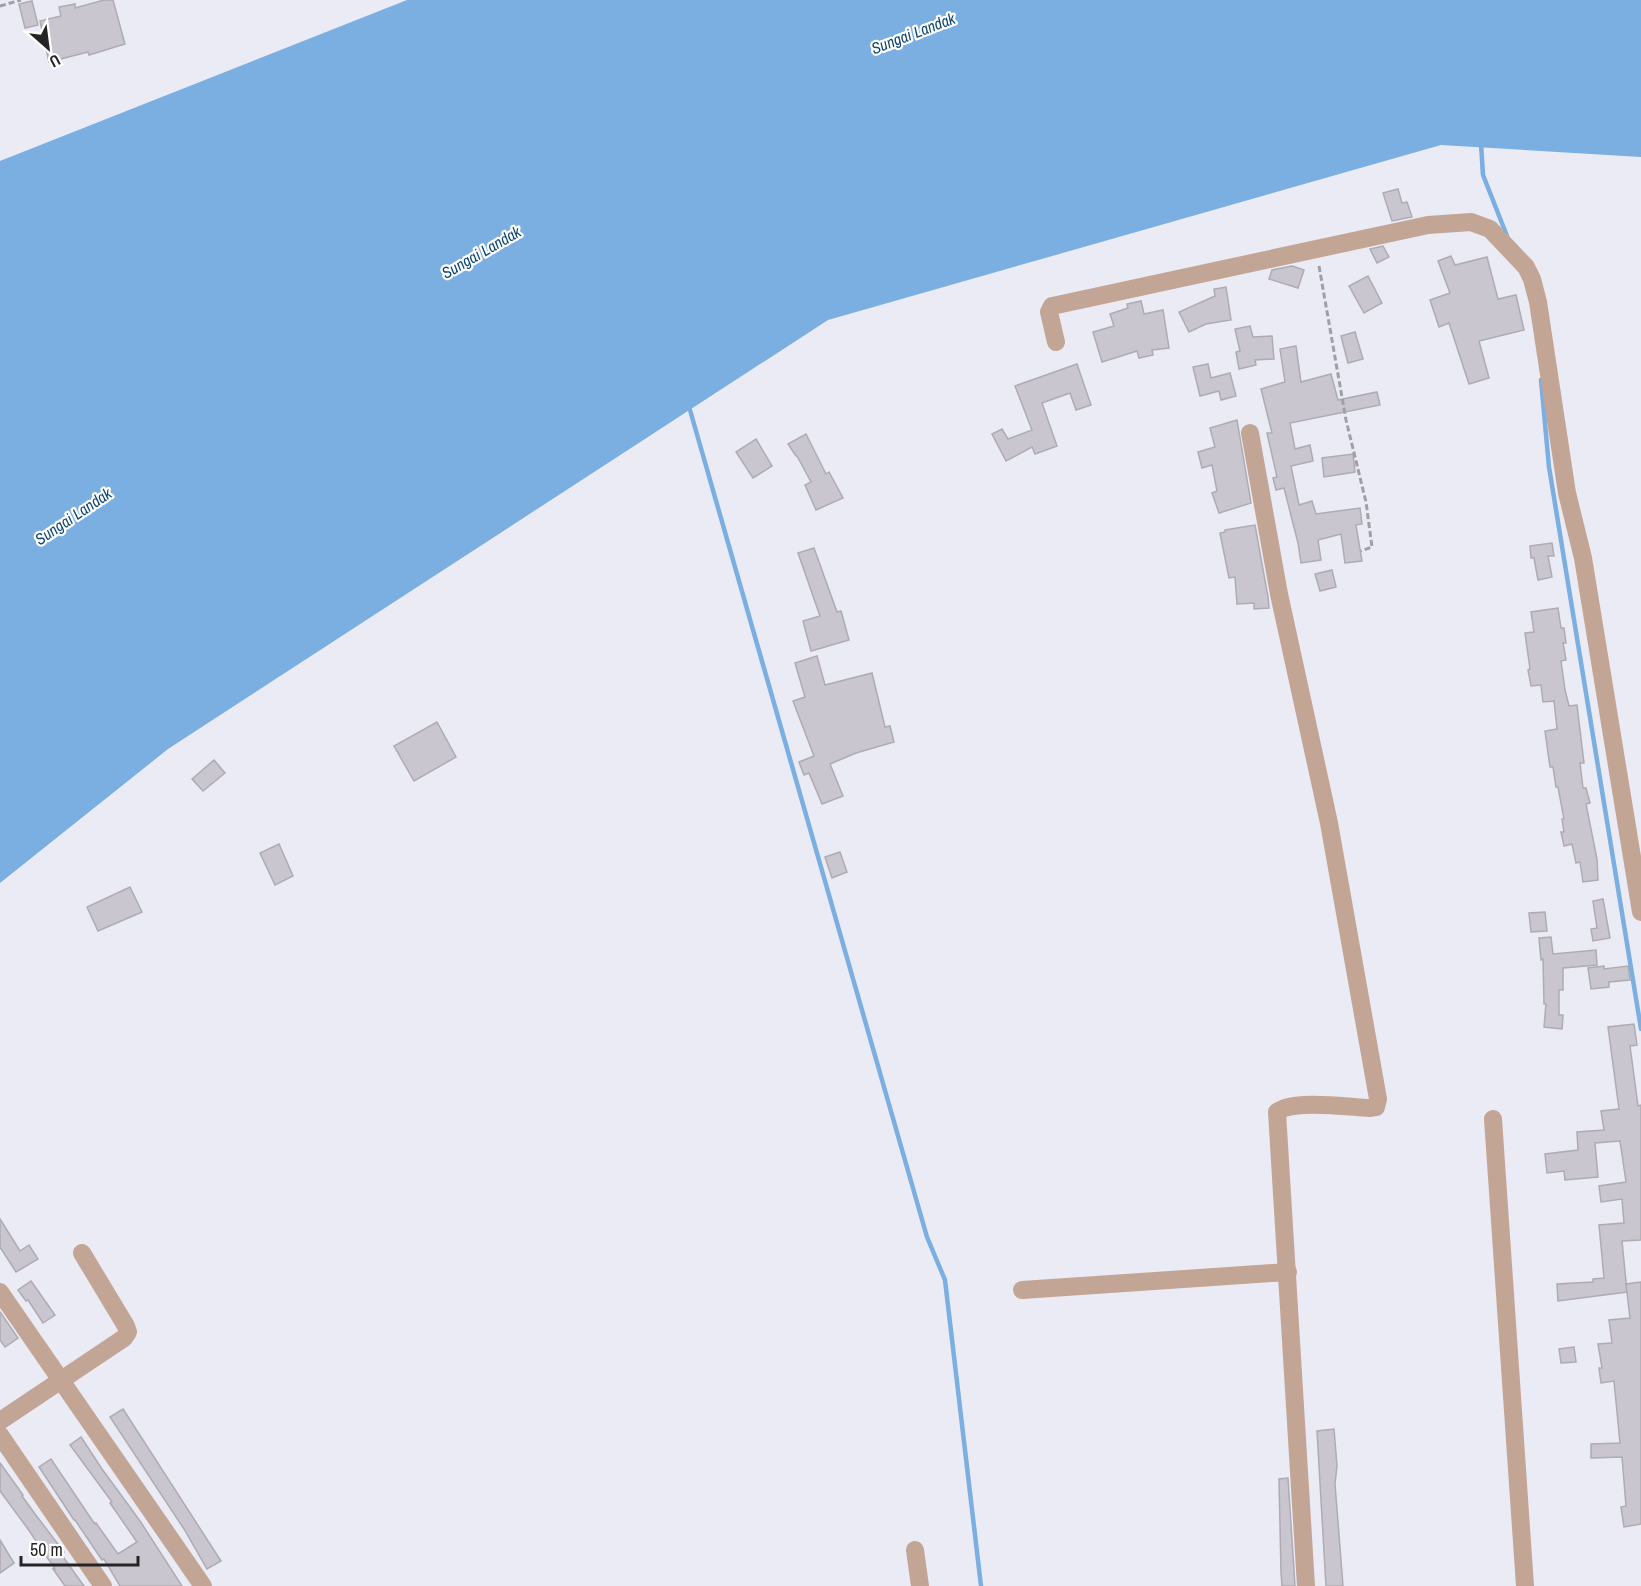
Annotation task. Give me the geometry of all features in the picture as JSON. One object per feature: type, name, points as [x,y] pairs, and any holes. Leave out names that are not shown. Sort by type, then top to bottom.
[{"type":"street","points":[[1056,342],[1049,312],[1054,306],[1428,225],[1471,222],[1490,229],[1526,267],[1538,302],[1567,493],[1583,558],[1641,912]]},
{"type":"street","points":[[1250,433],[1279,594],[1329,823],[1378,1099],[1376,1107],[1369,1108],[1298,1106],[1282,1108],[1277,1112],[1306,1586]]},
{"type":"street","points":[[1493,1119],[1525,1586]]},
{"type":"street","points":[[0,1421],[124,1338],[128,1332],[82,1253]]},
{"type":"street","points":[[1022,1290],[1288,1272]]},
{"type":"street","points":[[0,1292],[203,1586]]},
{"type":"street","points":[[0,1435],[103,1586]]},
{"type":"street","points":[[915,1550],[920,1586]]},
{"type":"path","points":[[0,6],[21,0]]},
{"type":"path","points":[[1316,249],[1346,420],[1366,502],[1372,548],[1361,551]]},
{"type":"water","name":"Sungai Landak","points":[[407,0],[1641,0],[1641,157],[1441,145],[828,320],[168,749],[0,883],[0,161]]},
{"type":"building","points":[[104,0],[113,0],[125,44],[89,55],[88,52],[49,62],[40,21],[61,16],[59,7],[75,4],[75,8]]},
{"type":"building","points":[[32,1],[38,25],[25,28],[19,4]]},
{"type":"building","points":[[1398,189],[1402,203],[1407,202],[1412,217],[1392,221],[1383,193]]},
{"type":"building","points":[[1383,246],[1389,257],[1377,263],[1370,249]]},
{"type":"building","points":[[1451,256],[1455,265],[1487,257],[1498,299],[1516,295],[1524,330],[1479,341],[1489,378],[1469,384],[1449,323],[1439,327],[1430,300],[1450,293],[1438,261]]},
{"type":"building","points":[[1292,266],[1304,270],[1298,288],[1269,279],[1272,270]]},
{"type":"building","points":[[1368,276],[1382,303],[1364,313],[1349,286]]},
{"type":"building","points":[[1226,287],[1231,320],[1206,324],[1189,332],[1179,312],[1215,296],[1214,289]]},
{"type":"building","points":[[1141,301],[1144,314],[1163,310],[1169,348],[1152,350],[1153,355],[1139,358],[1137,351],[1102,362],[1093,332],[1114,326],[1110,314],[1128,308],[1127,304]]},
{"type":"building","points":[[1250,326],[1253,337],[1272,336],[1274,359],[1255,360],[1256,365],[1239,369],[1236,352],[1240,351],[1235,329]]},
{"type":"building","points":[[1355,332],[1363,359],[1348,363],[1341,336]]},
{"type":"building","points":[[1296,346],[1301,382],[1331,374],[1338,400],[1377,392],[1380,405],[1290,423],[1295,449],[1310,445],[1313,461],[1291,466],[1299,505],[1312,501],[1316,514],[1360,508],[1362,524],[1356,525],[1362,561],[1345,563],[1341,534],[1318,540],[1321,560],[1301,563],[1284,488],[1276,490],[1273,478],[1277,477],[1267,433],[1272,433],[1261,389],[1285,382],[1280,349]]},
{"type":"building","points":[[1077,364],[1091,405],[1076,410],[1070,393],[1042,403],[1057,446],[1035,454],[1032,447],[1006,461],[992,434],[1002,429],[1008,439],[1032,430],[1015,386]]},
{"type":"building","points":[[1208,364],[1211,378],[1230,373],[1236,396],[1221,400],[1219,391],[1200,396],[1193,367]]},
{"type":"building","points":[[1237,420],[1251,503],[1219,513],[1212,493],[1217,491],[1212,465],[1202,468],[1198,452],[1215,447],[1210,428]]},
{"type":"building","points":[[806,434],[826,474],[829,472],[843,498],[816,510],[805,485],[811,482],[788,444]]},
{"type":"building","points":[[756,439],[772,466],[753,478],[736,452]]},
{"type":"building","points":[[1353,454],[1355,472],[1324,477],[1322,458]]},
{"type":"building","points":[[1255,525],[1269,608],[1254,609],[1254,603],[1237,604],[1235,577],[1229,578],[1220,533],[1225,530]]},
{"type":"building","points":[[1552,543],[1554,556],[1548,556],[1552,577],[1538,580],[1530,546]]},
{"type":"building","points":[[814,548],[837,612],[841,611],[849,640],[811,651],[803,621],[820,616],[798,553]]},
{"type":"building","points":[[1332,570],[1336,587],[1320,591],[1315,574]]},
{"type":"building","points":[[1558,608],[1566,643],[1563,643],[1566,660],[1561,661],[1565,690],[1569,706],[1577,705],[1584,763],[1580,763],[1583,788],[1586,788],[1590,803],[1586,804],[1597,859],[1598,880],[1583,882],[1580,862],[1576,863],[1572,844],[1564,846],[1561,832],[1564,832],[1562,819],[1564,819],[1553,767],[1550,767],[1545,731],[1557,729],[1554,701],[1543,702],[1541,685],[1531,686],[1528,670],[1530,669],[1525,633],[1534,632],[1531,612]]},
{"type":"building","points":[[817,656],[825,685],[872,673],[885,727],[890,726],[894,742],[856,753],[830,764],[843,796],[822,804],[809,773],[804,775],[799,762],[814,756],[793,701],[805,697],[795,663]]},
{"type":"building","points":[[437,722],[456,757],[414,781],[394,746]]},
{"type":"building","points":[[214,760],[225,773],[203,791],[192,779]]},
{"type":"building","points":[[279,844],[293,876],[275,885],[260,853]]},
{"type":"building","points":[[840,852],[847,872],[832,878],[825,857]]},
{"type":"building","points":[[130,887],[142,912],[98,931],[87,907]]},
{"type":"building","points":[[1603,899],[1610,938],[1593,941],[1591,929],[1597,928],[1593,901]]},
{"type":"building","points":[[1545,912],[1547,931],[1531,932],[1529,913]]},
{"type":"building","points":[[1551,937],[1553,954],[1596,950],[1597,965],[1563,968],[1563,990],[1559,990],[1559,1015],[1563,1015],[1562,1029],[1544,1027],[1546,1004],[1544,1004],[1543,959],[1541,960],[1539,938]]},
{"type":"building","points":[[1604,966],[1604,969],[1628,966],[1630,980],[1609,982],[1609,987],[1591,989],[1588,968]]},
{"type":"building","points":[[1634,1024],[1637,1045],[1630,1046],[1638,1106],[1641,1105],[1641,1240],[1622,1241],[1627,1292],[1558,1301],[1557,1284],[1593,1282],[1593,1279],[1604,1278],[1599,1225],[1624,1223],[1622,1199],[1601,1202],[1599,1186],[1626,1182],[1620,1141],[1595,1143],[1598,1177],[1565,1180],[1564,1171],[1547,1173],[1545,1154],[1578,1150],[1577,1132],[1604,1130],[1601,1111],[1619,1109],[1608,1027]]},
{"type":"building","points":[[0,1219],[20,1251],[29,1245],[38,1259],[16,1272],[0,1247]]},
{"type":"building","points":[[31,1281],[55,1315],[43,1323],[28,1300],[26,1301],[18,1290]]},
{"type":"building","points":[[1641,1282],[1641,1524],[1624,1527],[1621,1507],[1626,1506],[1622,1457],[1591,1458],[1591,1444],[1620,1443],[1614,1381],[1601,1383],[1599,1368],[1602,1368],[1598,1344],[1612,1343],[1609,1320],[1630,1318],[1626,1284]]},
{"type":"building","points":[[0,1312],[18,1338],[5,1347],[0,1340]]},
{"type":"building","points":[[1574,1347],[1576,1362],[1561,1363],[1559,1349]]},
{"type":"building","points":[[123,1409],[221,1561],[207,1569],[184,1529],[110,1417]]},
{"type":"building","points":[[1334,1429],[1337,1466],[1335,1484],[1343,1586],[1326,1586],[1317,1431]]},
{"type":"building","points":[[81,1437],[182,1586],[120,1586],[104,1559],[102,1560],[74,1520],[39,1467],[51,1459],[118,1554],[137,1542],[110,1503],[112,1502],[70,1445]]},
{"type":"building","points":[[0,1463],[64,1552],[61,1554],[84,1586],[65,1586],[53,1569],[55,1569],[0,1491]]},
{"type":"building","points":[[1288,1478],[1295,1586],[1282,1586],[1281,1572],[1279,1479]]},
{"type":"building","points":[[0,1540],[14,1563],[0,1573]]},
{"type":"waterway","points":[[1481,144],[1483,175],[1507,236]]},
{"type":"waterway","points":[[1541,380],[1549,467],[1641,1029]]},
{"type":"waterway","points":[[690,410],[927,1237],[945,1280],[981,1586]]}]
